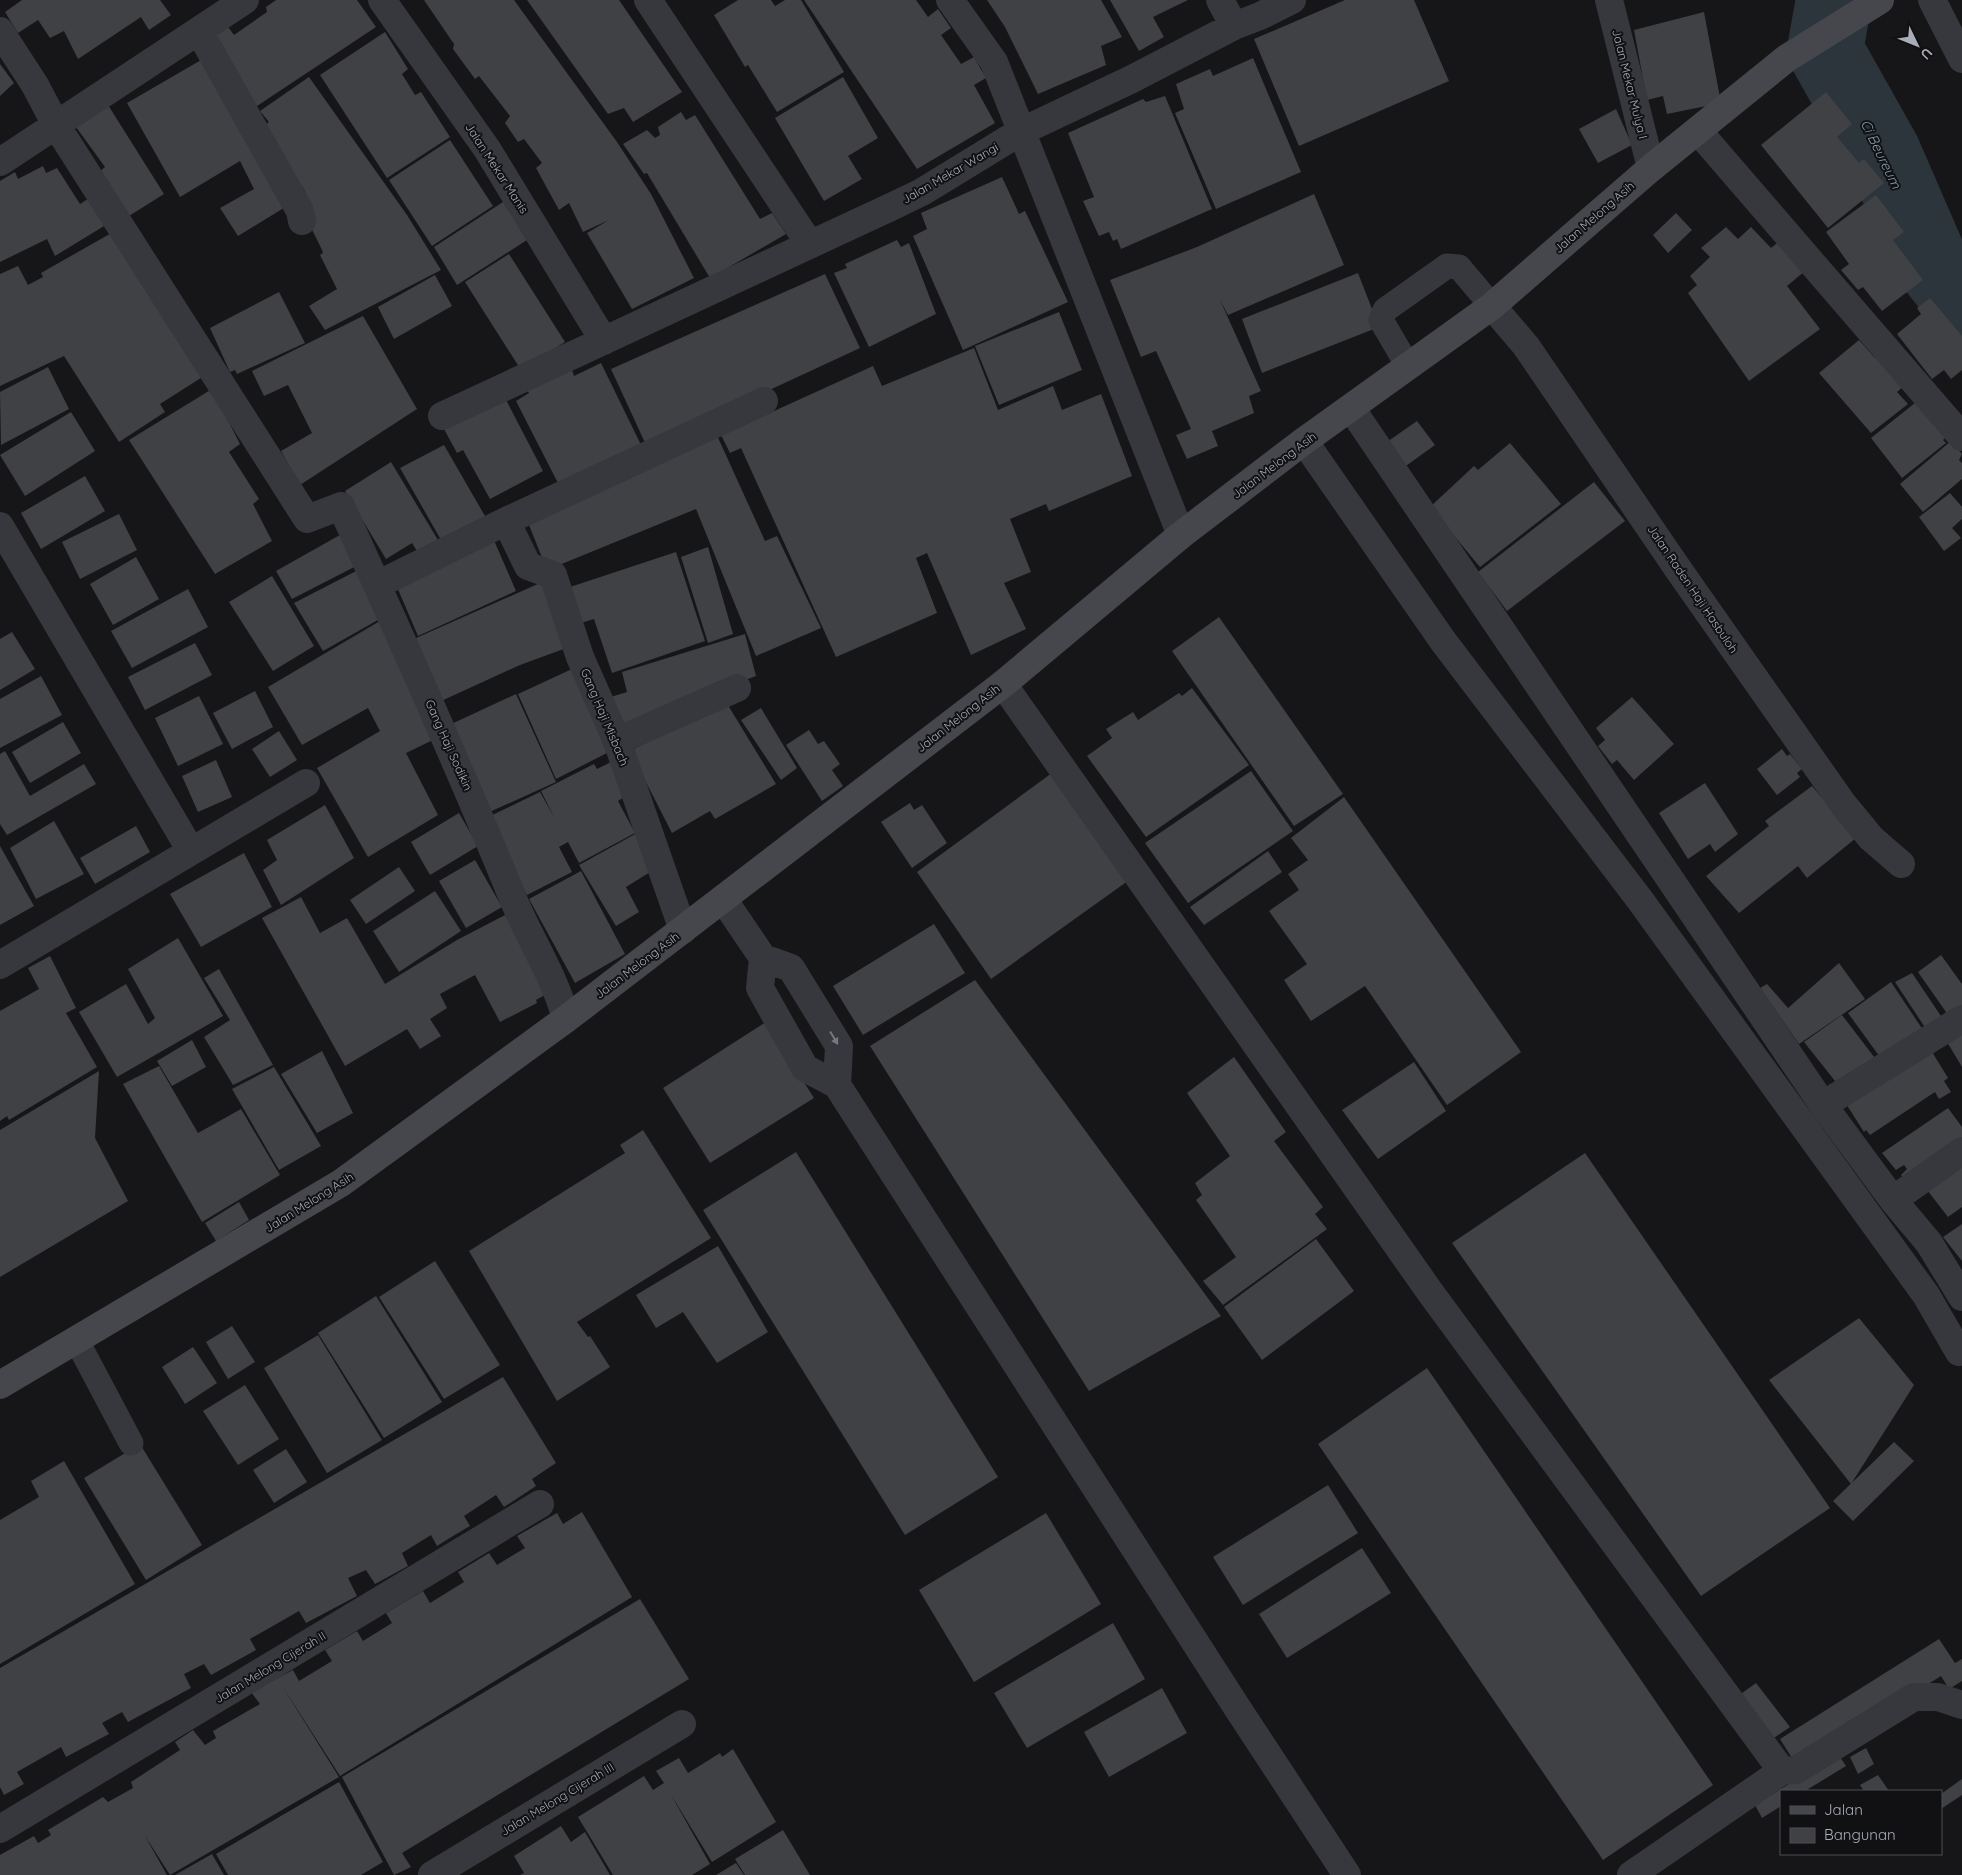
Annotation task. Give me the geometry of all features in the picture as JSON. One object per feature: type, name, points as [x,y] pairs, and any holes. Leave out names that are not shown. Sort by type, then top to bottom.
[{"type":"main road","name":"Jalan Melong Asih","points":[[0,1385],[341,1183],[566,1019],[1003,684],[1181,535],[1304,442],[1492,306],[1651,168],[1787,58],[1873,4]]},
{"type":"street","points":[[0,162],[245,0]]},
{"type":"street","name":"Jalan Mekar Manis","points":[[382,0],[487,149],[604,341]]},
{"type":"street","points":[[648,0],[808,243]]},
{"type":"street","points":[[950,0],[994,62],[1020,132],[1181,535]]},
{"type":"street","points":[[1220,0],[1234,26]]},
{"type":"street","name":"Jalan Mekar Wangi","points":[[442,416],[808,243],[922,192],[1020,132],[1141,75],[1234,26],[1260,16],[1292,0]]},
{"type":"street","name":"Jalan Mekar Mulya I","points":[[1609,0],[1651,168]]},
{"type":"street","points":[[1932,0],[1962,59]]},
{"type":"street","points":[[0,31],[34,85],[56,125]]},
{"type":"street","points":[[199,31],[300,211],[302,221]]},
{"type":"street","name":"Gang Haji Sodikin","points":[[56,125],[307,519],[341,506],[487,832],[515,904],[560,994],[566,1019]]},
{"type":"street","points":[[1698,131],[1962,437]]},
{"type":"street","name":"Jalan Raden Haji Hasbuloh","points":[[1492,306],[1526,346],[1678,569],[1843,804],[1871,838],[1901,864]]},
{"type":"street","points":[[377,585],[506,522],[764,401]]},
{"type":"street","points":[[1351,408],[1823,1104],[1893,1200],[1929,1243],[1962,1297]]},
{"type":"street","points":[[1304,442],[1443,641],[1640,900],[1926,1295],[1959,1352]]},
{"type":"street","name":"Gang Haji Misbach","points":[[506,522],[528,566],[553,575],[580,657],[617,741],[683,930]]},
{"type":"street","points":[[0,526],[191,851]]},
{"type":"street","points":[[1003,684],[1430,1292],[1782,1771]]},
{"type":"street","points":[[617,741],[737,688]]},
{"type":"street","points":[[0,965],[40,944],[306,782]]},
{"type":"street","points":[[723,899],[763,958],[791,968],[839,1046],[837,1085]]},
{"type":"street","points":[[763,958],[760,988],[805,1068],[837,1085],[1243,1718],[1347,1875]]},
{"type":"street","points":[[1823,1104],[1962,1019]]},
{"type":"street","points":[[1893,1200],[1962,1151]]},
{"type":"street","name":"Jalan Melong Cijerah II","points":[[0,1829],[540,1504]]},
{"type":"street","points":[[1631,1875],[1782,1771],[1796,1770],[1914,1697],[1938,1697],[1962,1705]]},
{"type":"street","name":"Jalan Melong Cijerah III","points":[[432,1875],[682,1724]]},
{"type":"lane","points":[[1408,366],[1382,320],[1385,310],[1447,266],[1459,267],[1492,306]]},
{"type":"lane","points":[[77,1341],[131,1443]]},
{"type":"building","points":[[22,0],[160,0],[171,15],[149,30],[141,17],[78,59],[64,31],[50,38],[38,20],[18,33],[5,12]]},
{"type":"building","points":[[276,0],[357,0],[376,27],[254,108],[204,33],[223,20],[234,35],[267,12],[266,7]]},
{"type":"building","points":[[424,0],[514,0],[617,142],[651,194],[694,278],[632,309],[587,233],[609,220],[583,232],[569,203],[559,210],[536,168],[542,163],[524,139],[518,142],[505,123],[510,116],[479,76],[475,79],[453,49],[454,44]]},
{"type":"building","points":[[527,0],[619,0],[682,92],[633,122],[624,108],[608,114]]},
{"type":"building","points":[[738,0],[771,0],[775,6],[785,0],[801,0],[844,72],[777,112],[748,65],[745,67],[714,15]]},
{"type":"building","points":[[804,0],[916,0],[928,17],[938,9],[951,28],[941,35],[961,64],[974,57],[986,78],[974,85],[995,123],[917,169]]},
{"type":"building","points":[[987,0],[1101,0],[1122,37],[1101,46],[1106,65],[1038,94],[1005,27]]},
{"type":"building","points":[[1110,0],[1188,0],[1153,17],[1164,37],[1139,51]]},
{"type":"building","points":[[1345,0],[1414,0],[1449,81],[1299,146],[1254,39]]},
{"type":"building","points":[[1704,12],[1721,103],[1667,114],[1663,96],[1647,100],[1634,30]]},
{"type":"building","points":[[385,32],[408,69],[402,74],[415,95],[421,92],[450,137],[387,178],[320,75]]},
{"type":"building","points":[[208,56],[292,203],[238,236],[220,208],[254,189],[240,161],[180,197],[127,103]]},
{"type":"building","points":[[1253,58],[1301,172],[1216,209],[1175,113],[1184,109],[1176,84],[1210,69],[1213,76]]},
{"type":"building","points":[[0,64],[14,83],[0,96]]},
{"type":"building","points":[[309,77],[407,215],[441,270],[325,330],[309,306],[337,289],[320,255],[323,253],[322,250],[297,199],[305,191],[263,127],[269,122],[260,111]]},
{"type":"building","points":[[843,77],[878,138],[848,156],[862,179],[824,201],[775,118]]},
{"type":"building","points":[[1826,92],[1852,124],[1837,137],[1859,163],[1864,159],[1884,183],[1828,228],[1761,145]]},
{"type":"building","points":[[1165,96],[1212,209],[1121,249],[1117,239],[1113,241],[1109,232],[1099,236],[1083,201],[1094,197],[1068,133],[1143,99],[1146,102]]},
{"type":"building","points":[[108,105],[164,194],[129,216],[99,172],[105,167],[76,127]]},
{"type":"building","points":[[1616,109],[1632,145],[1598,163],[1579,129]]},
{"type":"building","points":[[681,112],[686,120],[695,115],[760,219],[772,213],[786,234],[710,278],[647,173],[644,174],[623,144],[647,130],[655,138],[660,135],[658,127]]},
{"type":"building","points":[[450,140],[493,206],[432,246],[389,180]]},
{"type":"building","points":[[43,166],[46,173],[57,168],[80,204],[94,195],[109,223],[55,256],[47,239],[0,262],[0,181],[15,172],[18,179]]},
{"type":"building","points":[[1002,177],[1019,214],[1025,211],[1068,302],[963,350],[913,236],[927,229],[921,213]]},
{"type":"building","points":[[1314,194],[1344,265],[1228,315],[1220,300],[1261,391],[1249,396],[1254,413],[1212,431],[1218,446],[1187,459],[1176,435],[1191,429],[1156,351],[1141,357],[1110,280],[1197,247]]},
{"type":"building","points":[[1876,195],[1904,232],[1893,240],[1923,280],[1882,311],[1863,287],[1858,290],[1841,270],[1849,264],[1826,232]]},
{"type":"building","points":[[506,200],[530,238],[457,285],[434,247]]},
{"type":"building","points":[[1676,213],[1692,230],[1668,253],[1653,235]]},
{"type":"building","points":[[1726,227],[1738,239],[1751,227],[1771,248],[1781,240],[1805,271],[1787,286],[1820,329],[1749,381],[1688,293],[1697,285],[1690,276],[1710,257],[1701,248]]},
{"type":"building","points":[[115,231],[204,376],[160,404],[165,412],[119,442],[64,356],[0,386],[0,274],[18,266],[28,285],[43,277],[41,273]]},
{"type":"building","points":[[897,240],[901,247],[909,243],[936,314],[869,347],[834,273],[847,268],[845,264]]},
{"type":"building","points":[[509,254],[565,342],[521,370],[465,282]]},
{"type":"building","points":[[1358,273],[1379,327],[1262,373],[1242,319]]},
{"type":"building","points":[[825,274],[860,348],[647,447],[611,369]]},
{"type":"building","points":[[435,275],[452,306],[394,339],[378,307]]},
{"type":"building","points":[[279,292],[305,343],[237,374],[235,370],[230,372],[210,328]]},
{"type":"building","points":[[1930,298],[1962,336],[1962,370],[1951,379],[1944,370],[1932,379],[1897,334],[1921,314],[1917,308]]},
{"type":"building","points":[[1059,312],[1082,370],[999,405],[975,346]]},
{"type":"building","points":[[363,316],[417,409],[300,485],[281,451],[312,433],[288,385],[264,396],[252,371]]},
{"type":"building","points":[[1859,340],[1875,358],[1880,353],[1905,385],[1897,392],[1908,404],[1871,433],[1819,373]]},
{"type":"building","points":[[974,348],[998,410],[1053,386],[1062,410],[1101,394],[1132,476],[1049,511],[1046,504],[1010,519],[1031,572],[1004,583],[1026,629],[971,655],[927,553],[916,558],[937,613],[836,657],[741,448],[730,453],[721,435],[873,366],[882,386]]},
{"type":"building","points":[[601,363],[644,451],[561,489],[516,401],[529,393],[526,388],[572,370],[574,376]]},
{"type":"building","points":[[48,367],[69,409],[1,445],[0,392]]},
{"type":"building","points":[[212,389],[240,444],[229,452],[259,499],[253,504],[272,541],[215,574],[129,440]]},
{"type":"building","points":[[505,398],[543,471],[490,499],[463,450],[457,453],[444,429]]},
{"type":"building","points":[[1920,399],[1948,436],[1943,440],[1946,443],[1902,478],[1871,438]]},
{"type":"building","points":[[71,412],[95,451],[25,496],[0,455]]},
{"type":"building","points":[[1417,421],[1435,445],[1403,468],[1384,444]]},
{"type":"building","points":[[715,431],[765,541],[777,536],[821,628],[756,656],[696,509],[547,570],[527,520]]},
{"type":"building","points":[[1951,441],[1962,454],[1959,460],[1962,463],[1962,479],[1923,512],[1900,484]]},
{"type":"building","points":[[1510,443],[1561,504],[1480,567],[1430,507],[1474,466],[1478,470]]},
{"type":"building","points":[[444,445],[489,523],[445,547],[400,468]]},
{"type":"building","points":[[391,462],[441,545],[420,556],[412,543],[386,559],[345,491]]},
{"type":"building","points":[[85,476],[105,511],[41,549],[21,513]]},
{"type":"building","points":[[1594,482],[1625,521],[1507,611],[1478,572]]},
{"type":"building","points":[[1950,493],[1962,507],[1962,519],[1952,528],[1961,538],[1944,551],[1919,517]]},
{"type":"building","points":[[119,514],[137,550],[80,579],[62,542]]},
{"type":"building","points":[[347,531],[362,563],[292,599],[276,571]]},
{"type":"building","points":[[490,531],[516,591],[418,636],[394,580]]},
{"type":"building","points":[[708,547],[733,634],[708,643],[681,557]]},
{"type":"building","points":[[676,552],[705,641],[612,673],[594,619],[574,625],[561,590]]},
{"type":"building","points":[[136,557],[159,599],[113,625],[90,584]]},
{"type":"building","points":[[364,567],[385,616],[323,651],[294,603]]},
{"type":"building","points":[[272,576],[314,646],[273,671],[229,602]]},
{"type":"building","points":[[549,579],[569,647],[520,665],[439,702],[416,638]]},
{"type":"building","points":[[188,589],[208,627],[132,668],[111,631]]},
{"type":"building","points":[[1219,617],[1343,794],[1294,826],[1172,651]]},
{"type":"building","points":[[385,618],[435,739],[406,753],[438,815],[368,857],[317,768],[380,731],[368,708],[302,745],[268,687]]},
{"type":"building","points":[[12,632],[35,669],[0,690],[0,639]]},
{"type":"building","points":[[745,634],[756,676],[616,728],[604,699],[627,692],[622,672]]},
{"type":"building","points":[[195,643],[212,675],[145,710],[128,677]]},
{"type":"building","points":[[572,669],[607,753],[556,779],[518,694]]},
{"type":"building","points":[[41,676],[62,715],[0,748],[0,699]]},
{"type":"building","points":[[1192,688],[1249,765],[1146,837],[1087,756],[1112,738],[1106,729],[1133,712],[1138,720],[1179,693],[1182,696]]},
{"type":"building","points":[[255,691],[273,727],[232,749],[213,713]]},
{"type":"building","points":[[516,694],[556,782],[485,814],[447,726]]},
{"type":"building","points":[[199,696],[223,744],[178,766],[155,718]]},
{"type":"building","points":[[1632,697],[1674,744],[1634,780],[1617,760],[1612,764],[1598,746],[1605,740],[1596,728]]},
{"type":"building","points":[[726,702],[776,784],[715,819],[710,811],[672,833],[630,751]]},
{"type":"building","points":[[761,708],[797,768],[781,780],[741,720]]},
{"type":"building","points":[[63,722],[81,753],[30,783],[12,752]]},
{"type":"building","points":[[809,730],[818,744],[824,741],[840,764],[832,770],[843,786],[822,801],[786,745]]},
{"type":"building","points":[[279,731],[297,760],[270,777],[252,749]]},
{"type":"building","points":[[1782,749],[1787,756],[1790,754],[1802,769],[1797,773],[1800,777],[1777,795],[1757,769]]},
{"type":"building","points":[[5,751],[30,796],[84,764],[96,784],[7,835],[0,824],[0,754]]},
{"type":"building","points":[[617,759],[633,791],[618,801],[635,833],[579,863],[568,842],[559,847],[572,872],[527,895],[486,818],[540,792],[554,817],[541,791],[594,764],[597,769]]},
{"type":"building","points":[[216,760],[232,797],[198,812],[182,776]]},
{"type":"building","points":[[1056,770],[1132,878],[991,979],[917,872]]},
{"type":"building","points":[[1251,771],[1293,831],[1188,903],[1145,843]]},
{"type":"building","points":[[1705,783],[1738,834],[1715,852],[1710,844],[1688,859],[1659,813]]},
{"type":"building","points":[[1812,786],[1856,838],[1807,878],[1798,866],[1739,913],[1706,876],[1769,826],[1765,821]]},
{"type":"building","points":[[1344,797],[1521,1052],[1447,1105],[1365,986],[1311,1021],[1284,980],[1307,964],[1269,911],[1299,890],[1288,874],[1308,860],[1291,838]]},
{"type":"building","points":[[910,803],[914,810],[922,805],[947,843],[912,868],[881,822]]},
{"type":"building","points":[[325,805],[354,858],[281,905],[263,870],[277,860],[267,840]]},
{"type":"building","points":[[459,813],[478,846],[430,875],[411,842]]},
{"type":"building","points":[[54,821],[84,874],[36,899],[10,848]]},
{"type":"building","points":[[136,826],[150,852],[95,884],[80,858]]},
{"type":"building","points":[[637,833],[655,869],[626,887],[639,912],[616,926],[579,865]]},
{"type":"building","points":[[0,846],[34,906],[0,925]]},
{"type":"building","points":[[1268,851],[1282,872],[1204,925],[1190,907]]},
{"type":"building","points":[[244,853],[272,907],[201,947],[170,894]]},
{"type":"building","points":[[475,860],[502,907],[466,928],[439,881]]},
{"type":"building","points":[[399,867],[415,891],[366,924],[350,900]]},
{"type":"building","points":[[581,871],[625,954],[575,983],[529,899]]},
{"type":"building","points":[[435,891],[461,931],[399,972],[373,931]]},
{"type":"building","points":[[301,897],[320,933],[347,918],[385,984],[457,940],[507,914],[550,992],[536,1000],[537,1003],[500,1022],[475,975],[440,994],[447,1008],[430,1019],[441,1036],[420,1049],[407,1029],[345,1066],[262,918]]},
{"type":"building","points":[[934,924],[965,973],[863,1035],[833,986]]},
{"type":"building","points":[[178,938],[223,1016],[117,1077],[79,1012],[126,984],[148,1024],[155,1018],[128,969]]},
{"type":"building","points":[[1941,955],[1962,984],[1962,1016],[1953,1022],[1918,972]]},
{"type":"building","points":[[50,956],[76,1008],[66,1013],[97,1067],[9,1120],[7,1116],[0,1121],[0,1011],[39,989],[28,968]]},
{"type":"building","points":[[1839,963],[1865,999],[1799,1044],[1760,988],[1767,984],[1788,1008]]},
{"type":"building","points":[[219,969],[273,1065],[233,1085],[204,1037],[230,1020],[204,978]]},
{"type":"building","points":[[1912,973],[1947,1025],[1930,1035],[1895,982]]},
{"type":"building","points":[[975,980],[1221,1316],[1089,1391],[870,1046]]},
{"type":"building","points":[[1891,982],[1927,1036],[1885,1064],[1848,1013]]},
{"type":"building","points":[[1842,1015],[1881,1066],[1843,1091],[1804,1042]]},
{"type":"building","points":[[766,1022],[814,1098],[710,1163],[663,1088]]},
{"type":"building","points":[[1962,1032],[1962,1067],[1947,1042]]},
{"type":"building","points":[[192,1040],[206,1067],[172,1086],[157,1061]]},
{"type":"building","points":[[1926,1042],[1948,1078],[1944,1081],[1951,1092],[1939,1099],[1935,1092],[1870,1135],[1866,1130],[1864,1132],[1841,1096]]},
{"type":"building","points":[[322,1051],[353,1113],[317,1133],[281,1074]]},
{"type":"building","points":[[1234,1057],[1286,1132],[1274,1141],[1323,1207],[1315,1214],[1327,1229],[1223,1305],[1203,1281],[1236,1257],[1196,1200],[1202,1195],[1195,1183],[1230,1156],[1187,1093]]},
{"type":"building","points":[[1414,1062],[1446,1111],[1378,1159],[1342,1110]]},
{"type":"building","points":[[159,1066],[198,1133],[241,1109],[280,1175],[202,1222],[123,1084]]},
{"type":"building","points":[[274,1067],[321,1146],[279,1170],[232,1089]]},
{"type":"building","points":[[99,1071],[95,1138],[128,1201],[0,1277],[0,1130]]},
{"type":"building","points":[[1948,1108],[1962,1127],[1962,1148],[1911,1187],[1901,1175],[1907,1169],[1904,1165],[1896,1170],[1882,1153]]},
{"type":"building","points":[[643,1130],[711,1238],[577,1322],[588,1337],[590,1336],[610,1367],[557,1401],[469,1251],[625,1153],[620,1145]]},
{"type":"building","points":[[796,1152],[998,1477],[905,1535],[703,1210]]},
{"type":"building","points":[[1585,1153],[1830,1508],[1701,1596],[1452,1243]]},
{"type":"building","points":[[1962,1158],[1962,1207],[1948,1217],[1924,1186]]},
{"type":"building","points":[[239,1202],[249,1220],[216,1241],[205,1223]]},
{"type":"building","points":[[1962,1224],[1962,1261],[1943,1237]]},
{"type":"building","points":[[1316,1239],[1354,1291],[1262,1360],[1224,1307]]},
{"type":"building","points":[[718,1246],[768,1332],[717,1363],[683,1312],[656,1328],[636,1295]]},
{"type":"building","points":[[435,1261],[500,1365],[444,1399],[379,1297]]},
{"type":"building","points":[[376,1296],[442,1402],[384,1438],[318,1333]]},
{"type":"building","points":[[1859,1318],[1914,1385],[1851,1484],[1769,1380]]},
{"type":"building","points":[[232,1326],[255,1362],[228,1379],[206,1342]]},
{"type":"building","points":[[318,1335],[382,1440],[327,1473],[264,1368]]},
{"type":"building","points":[[193,1347],[217,1383],[185,1404],[162,1367]]},
{"type":"building","points":[[1427,1368],[1713,1785],[1603,1860],[1318,1444]]},
{"type":"building","points":[[503,1377],[556,1463],[532,1479],[536,1486],[504,1507],[496,1495],[464,1516],[470,1526],[437,1546],[431,1535],[402,1553],[408,1566],[375,1584],[366,1570],[348,1578],[357,1596],[306,1623],[299,1611],[250,1639],[256,1650],[211,1675],[204,1664],[184,1674],[191,1688],[128,1722],[122,1712],[102,1723],[109,1734],[66,1757],[61,1747],[17,1772],[24,1784],[4,1795],[0,1787],[0,1668]]},
{"type":"building","points":[[245,1385],[279,1439],[238,1465],[203,1411]]},
{"type":"building","points":[[1894,1442],[1914,1461],[1853,1521],[1833,1501]]},
{"type":"building","points":[[140,1444],[202,1545],[146,1580],[84,1478]]},
{"type":"building","points":[[286,1449],[307,1482],[274,1503],[253,1470]]},
{"type":"building","points":[[64,1461],[135,1584],[0,1664],[0,1520],[39,1497],[31,1481]]},
{"type":"building","points":[[1328,1485],[1358,1533],[1243,1605],[1213,1557]]},
{"type":"building","points":[[582,1512],[632,1597],[340,1776],[279,1681],[339,1777],[170,1875],[145,1836],[167,1875],[0,1875],[0,1855],[34,1836],[38,1843],[51,1835],[48,1830],[103,1797],[108,1802],[133,1788],[131,1782],[180,1750],[175,1742],[193,1730],[205,1745],[216,1738],[213,1731],[260,1704],[251,1692],[293,1670],[299,1681],[332,1661],[325,1650],[357,1631],[363,1641],[392,1623],[386,1613],[423,1591],[430,1603],[464,1582],[458,1572],[489,1553],[497,1565],[525,1548],[517,1536],[557,1513],[563,1524]]},
{"type":"building","points":[[1046,1513],[1101,1604],[974,1682],[919,1590]]},
{"type":"building","points":[[1362,1548],[1391,1593],[1287,1658],[1259,1614]]},
{"type":"building","points":[[640,1599],[689,1679],[402,1853],[411,1867],[394,1875],[342,1777]]},
{"type":"building","points":[[1113,1623],[1145,1679],[1027,1748],[994,1693]]},
{"type":"building","points":[[1939,1639],[1955,1663],[1962,1659],[1962,1681],[1949,1689],[1941,1676],[1797,1766],[1780,1739]]},
{"type":"building","points":[[1756,1683],[1790,1727],[1771,1740],[1738,1696]]},
{"type":"building","points":[[1162,1688],[1187,1733],[1109,1777],[1084,1732]]},
{"type":"building","points":[[1866,1748],[1874,1764],[1858,1774],[1850,1757]]},
{"type":"building","points":[[733,1749],[776,1822],[712,1862],[670,1793],[710,1864],[692,1875],[613,1875],[578,1817],[644,1776],[653,1790],[664,1783],[656,1771],[679,1758],[688,1773],[720,1753],[722,1757]]},
{"type":"building","points":[[1838,1754],[1846,1766],[1807,1790],[1780,1790],[1780,1807],[1762,1818],[1755,1805]]},
{"type":"building","points":[[1878,1775],[1888,1790],[1863,1790],[1860,1785]]},
{"type":"building","points":[[1962,1779],[1962,1795],[1942,1808],[1942,1793]]},
{"type":"building","points":[[339,1782],[383,1862],[361,1875],[228,1875],[216,1854]]},
{"type":"building","points":[[561,1826],[571,1842],[585,1832],[610,1875],[520,1875],[524,1873],[514,1856]]},
{"type":"building","points":[[783,1830],[810,1875],[745,1875],[735,1859]]},
{"type":"building","points":[[212,1854],[224,1875],[175,1875]]},
{"type":"building","points":[[736,1863],[744,1875],[716,1875]]},
{"type":"waterway","name":"Ci Beureum","points":[[1834,0],[1825,50],[1883,153],[1929,259],[1962,301]]}]
